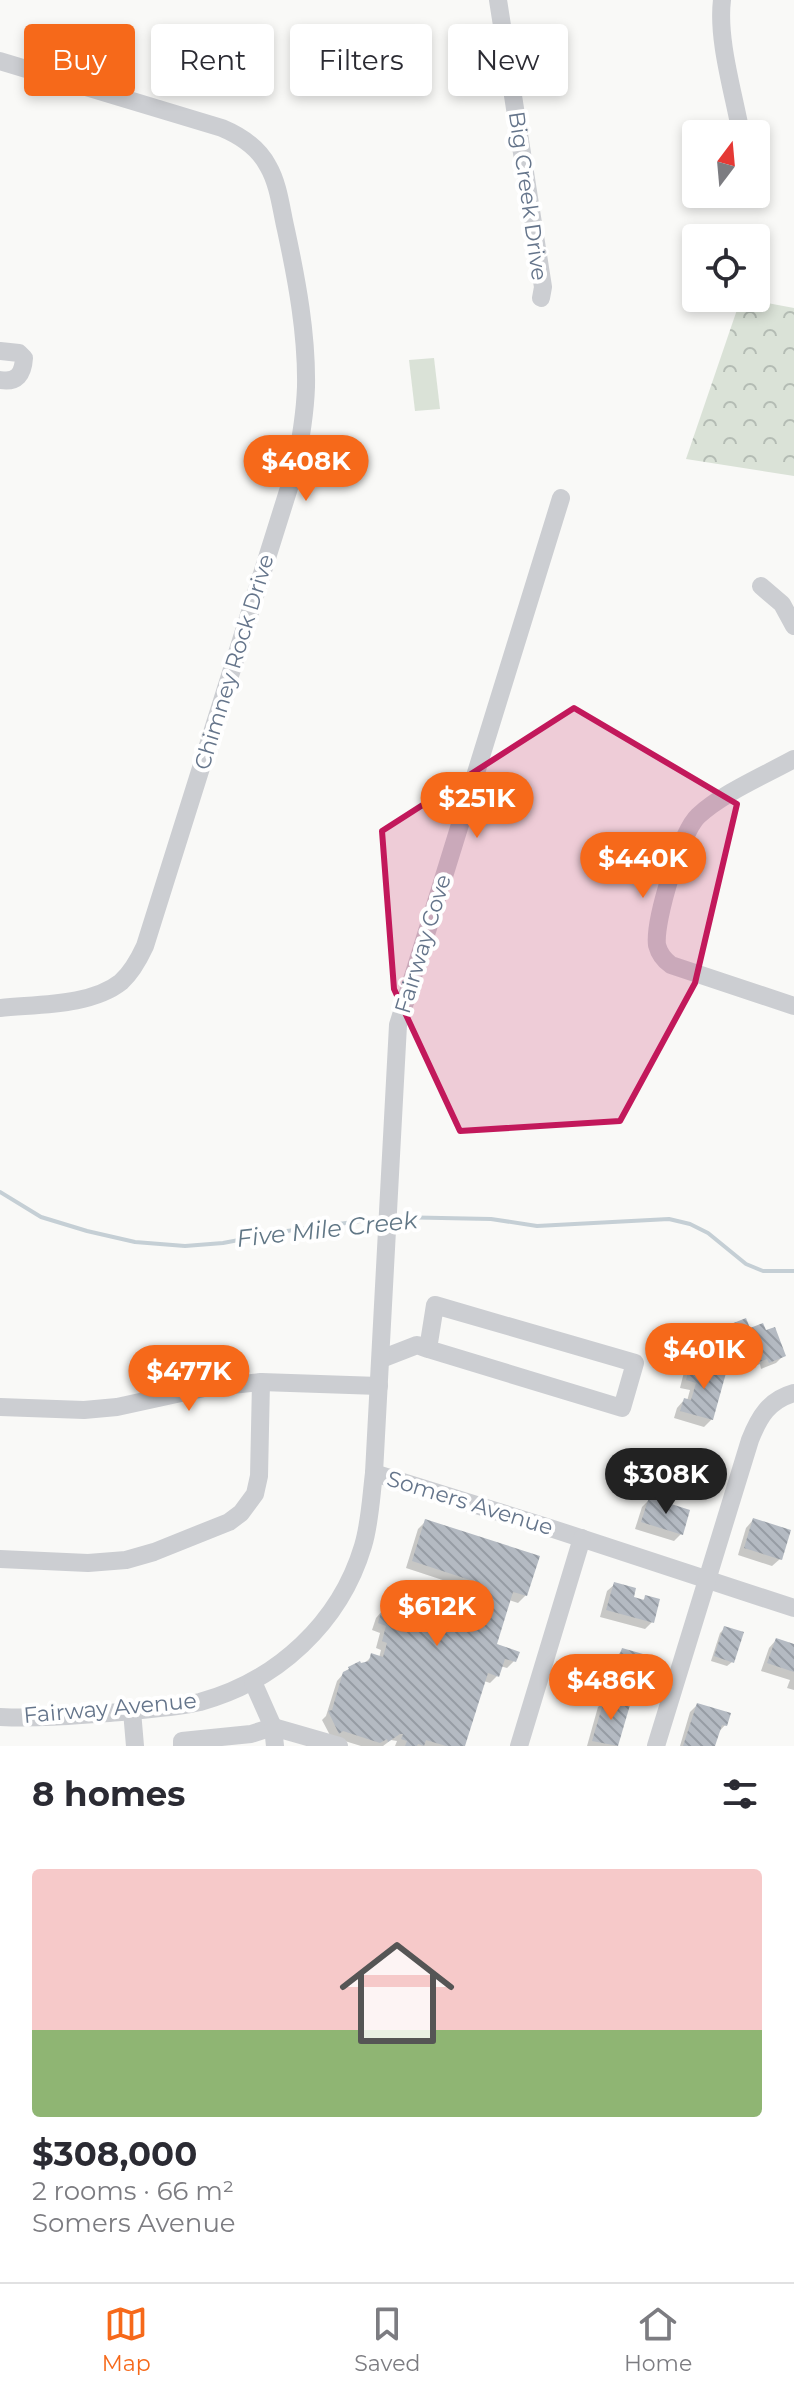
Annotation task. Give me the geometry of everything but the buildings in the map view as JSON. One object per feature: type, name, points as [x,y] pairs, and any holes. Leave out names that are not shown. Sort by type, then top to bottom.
[{"type":"street","name":"Big Creek Drive","points":[[498,0],[543,287],[541,298]]},
{"type":"street","points":[[722,0],[722,34],[738,120]]},
{"type":"street","name":"Chimney Rock Drive","points":[[0,61],[222,128],[246,140],[256,149],[276,183],[305,346],[306,387],[303,429],[294,472],[145,946],[129,974],[108,990],[81,999],[0,1008]]},
{"type":"street","points":[[0,351],[19,353],[24,358],[17,378],[0,380]]},
{"type":"street","name":"Fairway Cove","points":[[381,1359],[398,1025],[561,498]]},
{"type":"street","points":[[761,586],[782,604],[794,626]]},
{"type":"street","points":[[794,759],[711,805],[691,823],[679,845],[658,926],[657,945],[671,965],[794,1006]]},
{"type":"street","points":[[0,1407],[84,1410],[117,1407],[204,1388],[261,1382],[379,1386],[381,1359],[417,1345],[428,1349],[622,1408],[635,1363],[435,1305],[428,1349]]},
{"type":"street","points":[[0,1559],[88,1563],[126,1560],[229,1522],[241,1513],[255,1494],[259,1476],[261,1382]]},
{"type":"street","name":"Fairway Avenue","points":[[0,1717],[54,1717],[196,1703],[253,1682],[280,1664],[323,1624],[349,1583],[365,1541],[374,1473],[379,1386]]},
{"type":"street","points":[[656,1746],[757,1422],[773,1403],[794,1393]]},
{"type":"street","name":"Somers Avenue","points":[[374,1473],[794,1608]]},
{"type":"street","points":[[519,1746],[582,1538]]},
{"type":"street","points":[[253,1682],[274,1737]]},
{"type":"street","points":[[132,1711],[135,1746]]},
{"type":"street","points":[[182,1746],[182,1741],[251,1734],[339,1746]]},
{"type":"highlighted area","points":[[574,708],[737,804],[695,983],[620,1121],[460,1131],[394,989],[382,831]]},
{"type":"green space","points":[[770,303],[794,308],[794,476],[686,459],[736,312],[770,312]]},
{"type":"green space","points":[[434,358],[440,409],[415,411],[409,360]]},
{"type":"waterway","name":"Five Mile Creek","points":[[0,1192],[41,1217],[87,1231],[135,1242],[185,1246],[383,1218]]},
{"type":"waterway","name":"Five Mile Creek","points":[[392,1217],[491,1219],[537,1226],[669,1219],[708,1233],[746,1264],[763,1271],[794,1271]]}]
